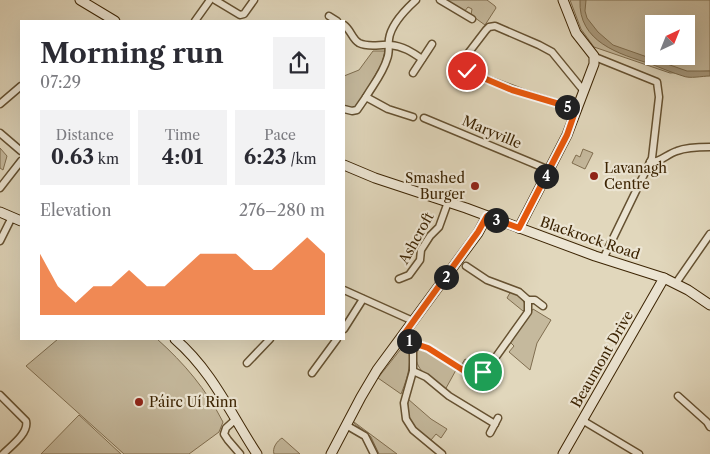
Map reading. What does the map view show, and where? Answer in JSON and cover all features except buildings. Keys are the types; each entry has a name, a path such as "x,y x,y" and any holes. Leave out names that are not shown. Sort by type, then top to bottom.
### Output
{"street":[{"path":"80,0 113,20"},
{"path":"196,20 210,0"},
{"path":"215,0 240,15 244,14 254,0"},
{"path":"345,109 357,110 366,98 384,68 391,33 399,17 416,0"},
{"path":"440,0 467,12 472,19"},
{"path":"563,0 576,33 594,58 657,82 659,97 650,162 603,259"},
{"path":"329,16 335,20"},
{"path":"345,26 354,39 360,43 370,46 389,44 408,50 422,59"},
{"path":"576,109 512,90 470,73 462,64 463,58 489,27 495,26 552,52 583,90"},
{"path":"413,73 432,44"},
{"path":"519,228 567,135 583,90 594,67 594,58"},
{"path":"0,104 20,87"},
{"path":"366,98 401,116 413,117"},
{"name":"Maryville","path":"424,118 549,170"},
{"path":"0,133 20,150"},
{"path":"650,162 657,162 683,149 710,147"},
{"path":"0,188 20,162"},
{"name":"Blackrock Road","path":"345,165 375,178 448,202 603,259 664,278 676,283 710,305"},
{"name":"Ashcroft","path":"399,279 409,275 420,260 421,250 430,236 439,227 448,202"},
{"path":"0,212 20,221"},
{"path":"331,454 369,383 478,232 487,216"},
{"path":"0,241 12,217"},
{"path":"676,283 710,234"},
{"path":"466,266 487,280 519,292 528,300 535,300 543,306"},
{"name":"Beaumont Drive","path":"563,454 664,278"},
{"path":"345,290 413,321"},
{"path":"345,327 363,299"},
{"path":"402,337 428,348 466,372 474,374 481,372 488,368 528,312 528,300"},
{"path":"177,340 191,353 213,381 257,454"},
{"path":"247,363 269,340"},
{"path":"312,373 336,340"},
{"path":"413,343 413,370 404,410 407,424 415,433 442,454"},
{"path":"413,370 426,377 449,396 496,421 490,433"},
{"path":"0,394 27,424 25,431 3,454"},
{"path":"678,396 707,422 710,427"},
{"path":"236,419 224,432 226,438 240,454"},
{"path":"582,420 639,454"},
{"path":"346,425 364,436 374,454"}],"shaded area":[{"path":"445,0 487,0 496,8 485,25 471,15 472,9 468,7 464,12"},
{"path":"570,0 710,0 710,71 670,73 647,65 695,65 695,15 645,15 645,64 594,47 581,29"},
{"path":"580,0 586,0 585,11 587,18 598,32 613,45 645,56 645,62 626,56 603,44 593,36 581,14"},
{"path":"373,51 385,51 382,63 357,107 353,108 345,105 345,76 359,70"},
{"path":"654,65 670,65 687,71 710,71 710,76 686,77"},
{"path":"0,148 7,156 3,170 0,168"},
{"path":"583,149 593,153 585,169 572,163 576,155 580,157"},
{"path":"511,291 523,300 525,309 523,311 507,298"},
{"path":"533,309 551,320 537,343 530,370 509,352 514,346 510,342"},
{"name":"Páirc Uí Rinn","path":"57,340 158,340 176,357 202,388 223,422 219,432 189,454 124,454 26,366"},
{"path":"406,344 410,362 401,394 378,378"},
{"path":"422,348 456,370 445,390 420,369 416,357 417,351"},
{"path":"465,359 482,367 474,369 467,367 462,364"},
{"path":"408,399 431,419 447,429 441,438 436,434 431,440 412,423"},
{"path":"79,415 121,454 41,454"},
{"path":"354,422 397,454 379,454 371,437"},
{"path":"282,438 300,454 274,454 275,445"}],"place":[{"name":"Lavanagh Centre","path":"594,176"},
{"name":"Smashed Burger","path":"475,186"},
{"name":"Páirc Uí Rinn","path":"139,402"}],"route":[{"path":"467,71 500,86 576,109 558,155 519,228 487,216 486,221 402,337 428,348 466,372 476,374 483,372"}]}
